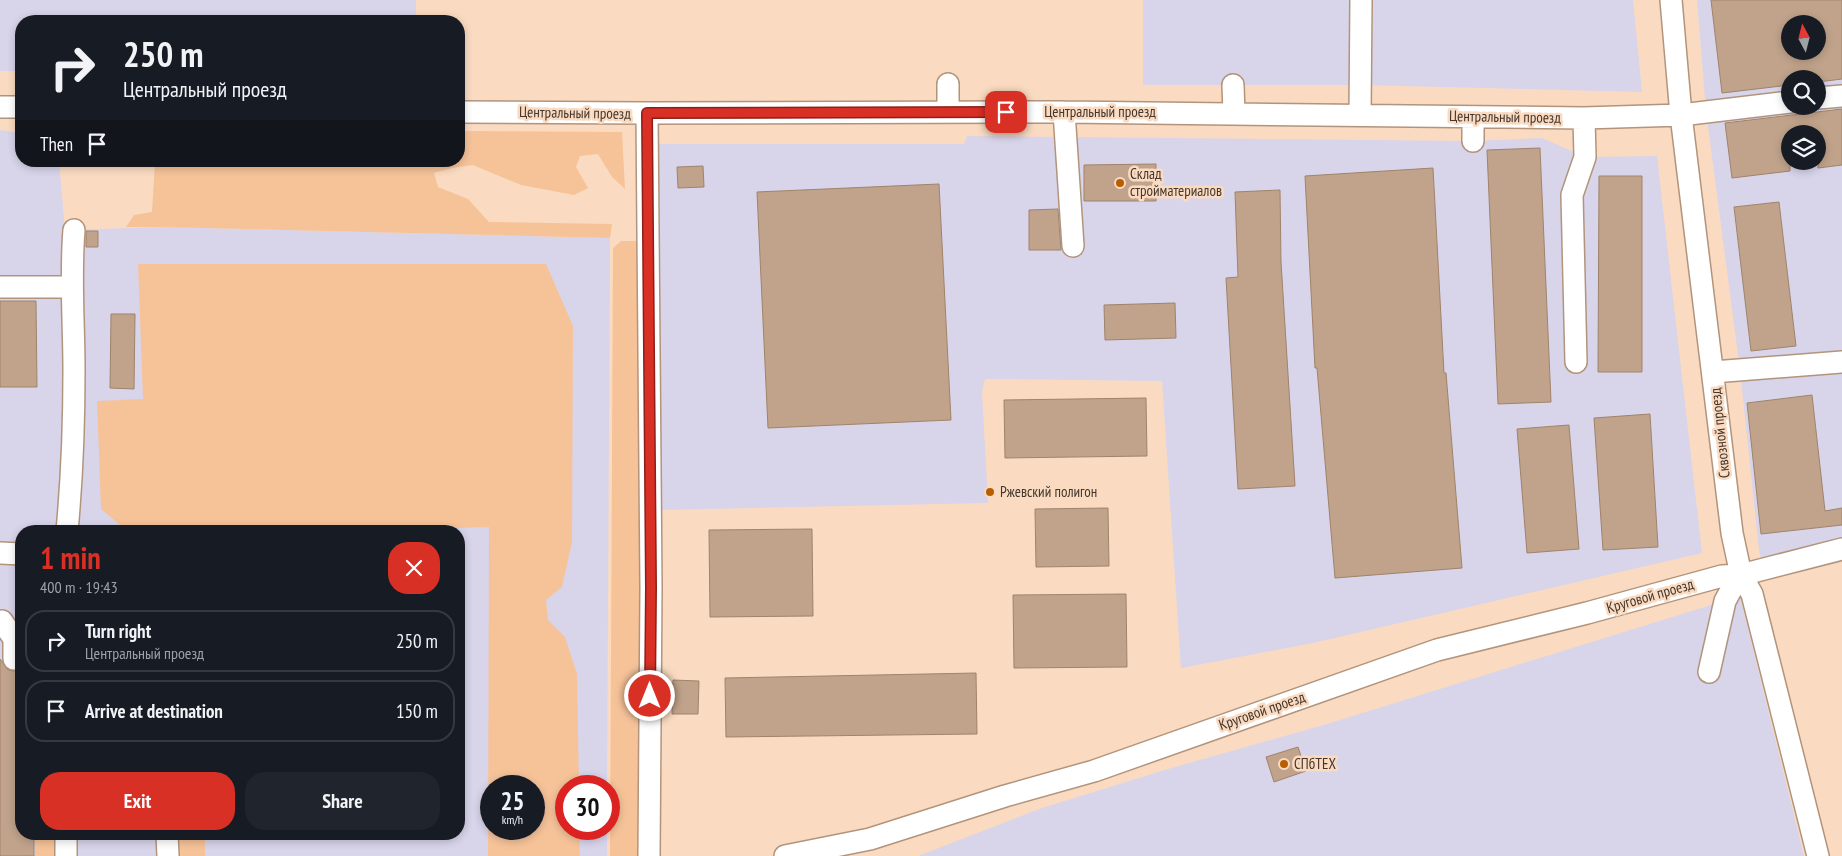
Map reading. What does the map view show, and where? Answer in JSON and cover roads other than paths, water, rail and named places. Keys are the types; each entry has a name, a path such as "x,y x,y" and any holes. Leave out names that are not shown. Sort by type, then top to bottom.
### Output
{"street":[{"path":"1360,115 1361,0"},
{"name":"Сквозной проезд","path":"1670,0 1681,115 1732,533 1736,582 1752,594 1818,856"},
{"path":"948,84 948,112"},
{"path":"1233,85 1234,114"},
{"path":"1826,97 1842,96"},
{"name":"Центральный проезд","path":"465,112 1064,112 1584,118 1681,115 1781,103"},
{"path":"0,107 15,107"},
{"path":"1064,112 1073,246"},
{"path":"647,113 655,586 655,677 649,856"},
{"path":"1473,117 1473,141"},
{"path":"1576,362 1572,195 1585,157 1584,118"},
{"path":"68,525 73,468 74,370 71,287 74,230"},
{"path":"0,287 71,287"},
{"path":"1713,372 1842,362"},
{"name":"Круговой проезд","path":"785,856 870,839 1005,796 1094,771 1437,650 1587,613 1722,576 1736,582 1842,549"},
{"path":"0,553 15,554"},
{"path":"1709,672 1725,601 1736,582"},
{"path":"8,621 14,640 14,659"},
{"path":"66,840 66,856"},
{"path":"167,840 168,856"}],"place":[{"name":"Склад стройматериалов","path":"1120,183"},
{"name":"Ржевский полигон","path":"990,492"},
{"name":"СПбТЕХ","path":"1284,764"}]}
